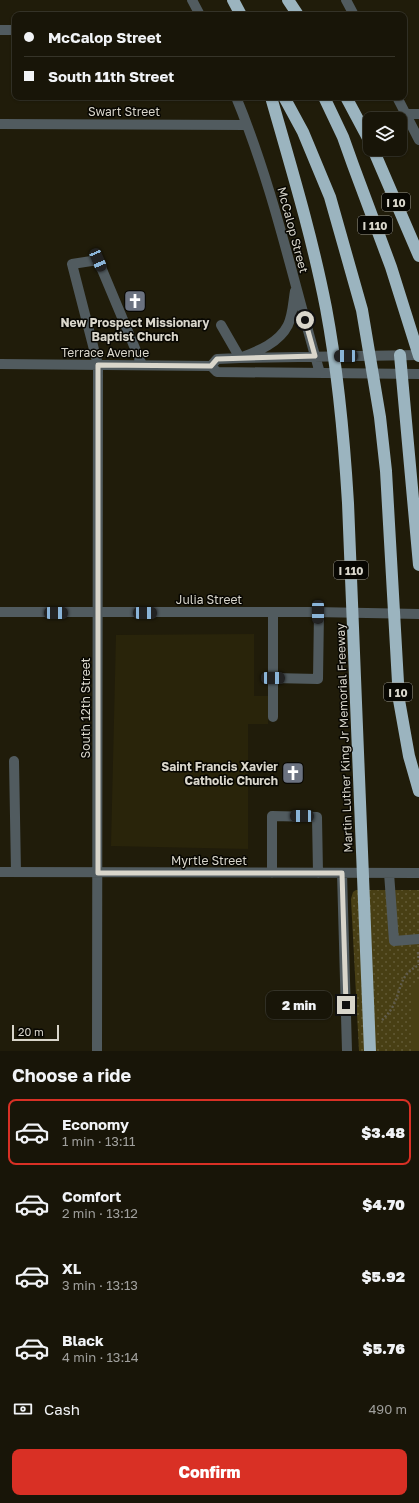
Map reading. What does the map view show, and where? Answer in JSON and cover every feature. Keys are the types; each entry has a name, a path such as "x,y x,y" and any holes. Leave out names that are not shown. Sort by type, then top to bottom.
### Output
{"highway":[{"path":"233,0 239,12"},
{"path":"282,0 287,12"},
{"path":"288,0 296,12"},
{"name":"Martin Luther King Jr Memorial Freeway","path":"272,100 294,174 320,281 330,335 342,420 348,503 370,1051"},
{"name":"I 10","path":"286,100 303,132 330,197 362,310 380,417 386,472 399,700 409,756 419,791"},
{"name":"I 110","path":"325,100 353,165 391,267 419,356"},
{"path":"348,100 363,129"},
{"name":"I 10","path":"376,156 419,256"},
{"path":"400,355 419,565"}],"street":[{"path":"192,0 198,12"},
{"path":"346,0 352,12"},
{"path":"0,30 12,30"},
{"name":"McCalop Street","path":"237,100 247,124 269,190 320,373"},
{"path":"398,100 404,112"},
{"path":"407,114 419,114"},
{"path":"407,118 419,140"},
{"name":"Swart Street","path":"0,124 247,124"},
{"name":"South 12th Street","path":"97,1051 98,365 72,264 98,260 142,365"},
{"path":"222,326 240,358 268,346 288,326 295,287"},
{"name":"Terrace Avenue","path":"211,366 217,359 315,356 419,356"},
{"name":"Terrace Avenue","path":"0,364 211,366 217,372 419,374"},
{"name":"Julia Street","path":"0,612 318,612 419,614"},
{"path":"273,612 273,717"},
{"path":"273,678 318,679 318,612"},
{"path":"14,761 16,872"},
{"path":"272,872 272,816 317,817 318,873"},
{"name":"Myrtle Street","path":"0,872 419,873"},
{"path":"342,873 347,1051"},
{"path":"389,873 394,941 419,939"}],"path":[{"path":"381,1022 392,1008 402,979 409,970 419,965"}],"shaded area":[{"path":"254,634 254,696 268,696 268,724 248,724 248,849 111,846 116,635"},
{"path":"356,890 419,890 419,1051 359,1051 351,899 353,892"},
{"path":"412,983 419,983 419,1051 412,1051"}],"place":[{"name":"New Prospect Missionary Baptist Church","path":"135,301"},
{"name":"Saint Francis Xavier Catholic Church","path":"293,773"}],"route":[{"path":"305,320 315,356 217,359 211,366 98,365 98,873 342,873 346,1005"}]}
